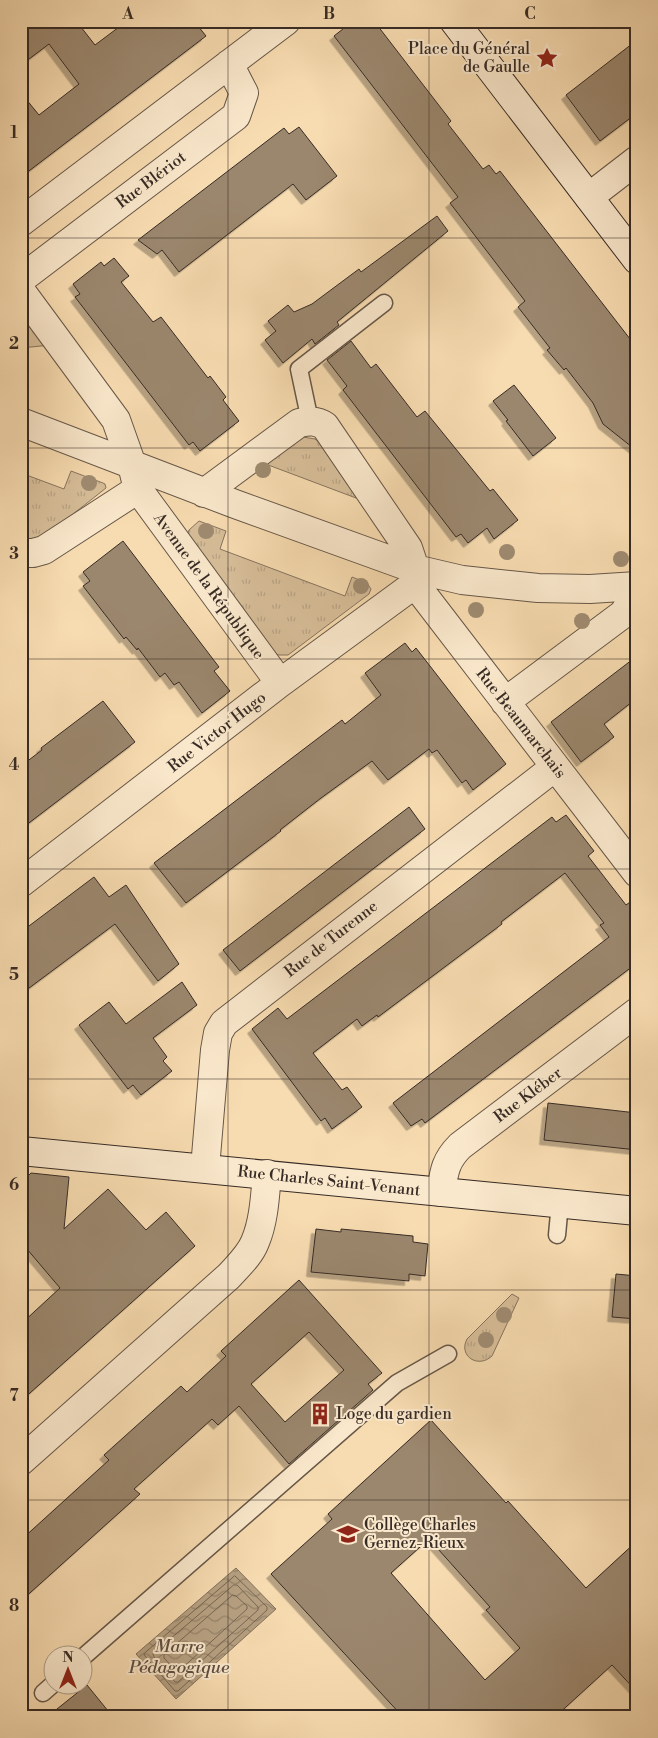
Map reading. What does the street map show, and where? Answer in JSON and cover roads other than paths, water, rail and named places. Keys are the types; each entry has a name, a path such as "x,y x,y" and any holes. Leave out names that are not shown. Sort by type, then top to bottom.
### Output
{"street":[{"path":"21,222 286,21"},
{"path":"454,21 637,260"},
{"name":"Rue Blériot","path":"21,279 236,116 244,93 229,64"},
{"path":"589,197 637,160"},
{"name":"Avenue de la République","path":"21,291 116,420 135,477 280,683"},
{"path":"21,422 135,477 204,492 415,576 563,590 635,586 630,604 623,614 505,702"},
{"path":"204,492 299,423 318,422 331,433 408,548 415,576"},
{"path":"21,552 33,553 44,550 135,477"},
{"name":"Rue Victor Hugo","path":"21,883 415,576"},
{"name":"Rue Beaumarchais","path":"415,576 505,702 637,873"},
{"name":"Rue de Turenne","path":"206,1168 215,1050 218,1033 224,1023 555,767"},
{"name":"Rue Kléber","path":"441,1192 449,1157 460,1146 637,1012"},
{"name":"Rue Charles Saint-Venant","path":"21,1151 637,1211"},
{"path":"21,1461 229,1276 246,1258 255,1243 264,1207 267,1174"}],"lane":[{"path":"310,421 300,369 384,303"},
{"path":"557,1235 560,1203"},
{"path":"92,1649 397,1383 448,1354"}],"water":[{"name":"Marre Pédagogique","path":"236,1568 276,1609 176,1699 136,1654"}],"place":[{"name":"Place du Général de Gaulle","path":"547,58"},
{"name":"Loge du gardien","path":"320,1414"},
{"name":"Collège Charles Gernez-Rieux","path":"348,1534"}]}
